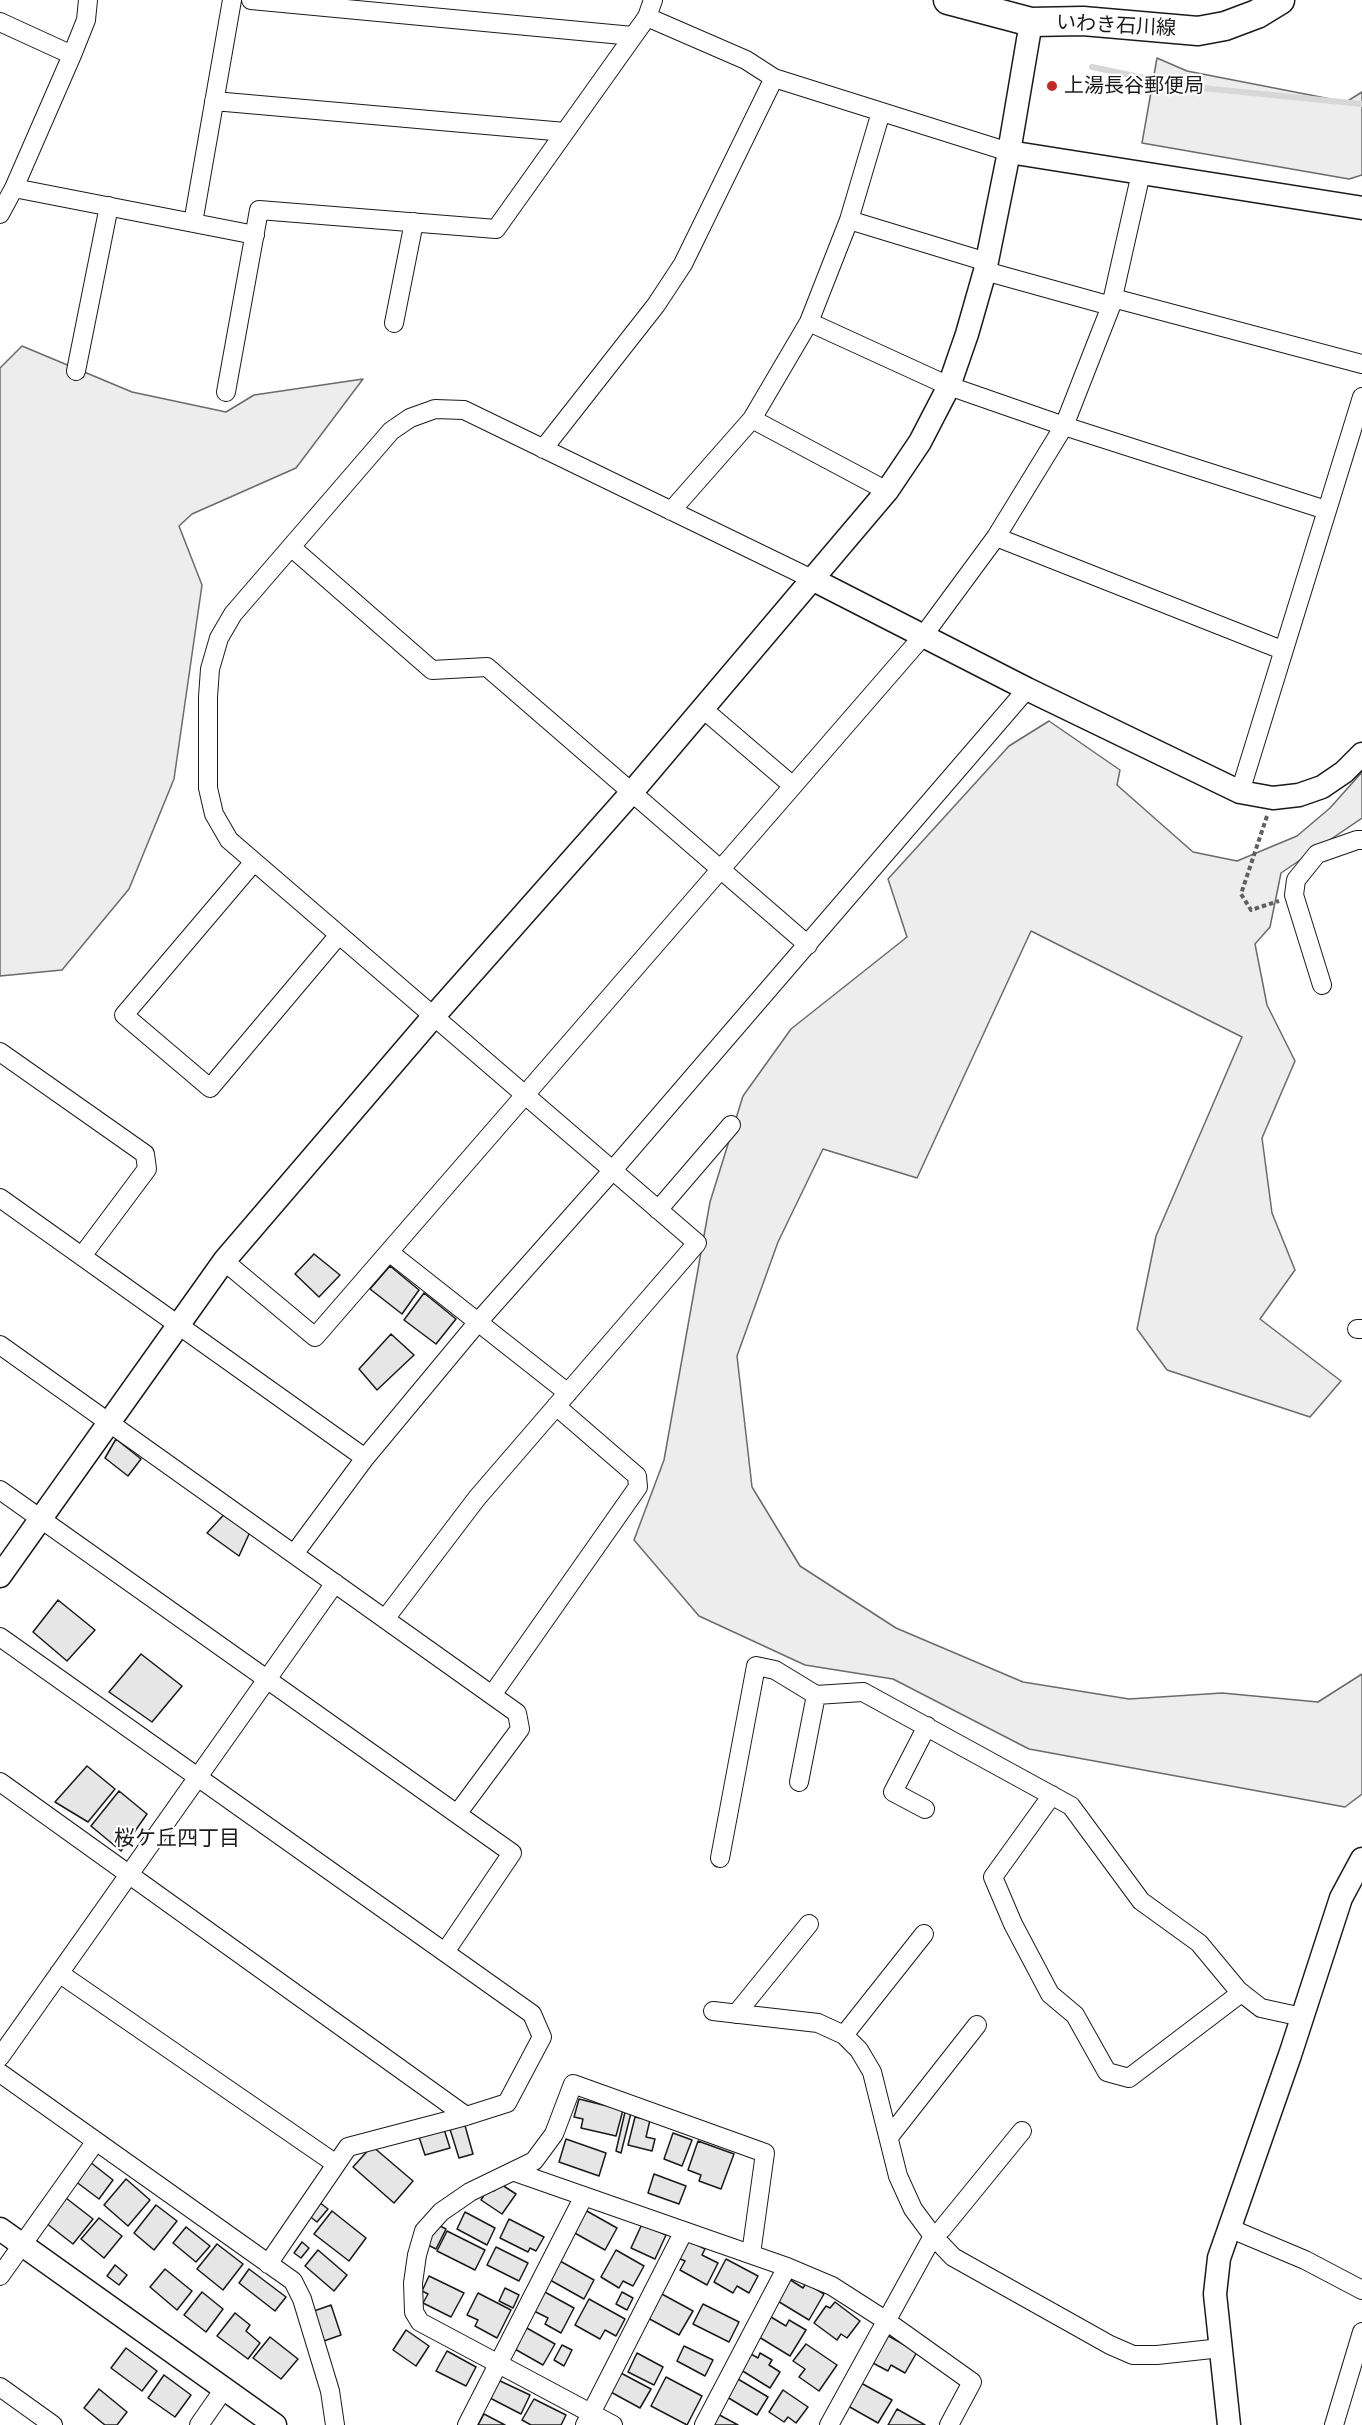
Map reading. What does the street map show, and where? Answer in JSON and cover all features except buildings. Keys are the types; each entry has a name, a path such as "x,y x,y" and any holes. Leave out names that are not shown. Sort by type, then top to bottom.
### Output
{"main road":[{"name":"いわき石川線","path":"948,0 1031,22 1083,21 1198,31 1224,26 1257,14 1280,0"}],"street":[{"path":"0,214 14,188 72,55 86,20 88,0"},
{"path":"193,223 232,0"},
{"path":"251,0 633,36"},
{"path":"226,392 259,210 496,229 650,9 746,60 774,78 1009,152 1362,208"},
{"path":"0,22 72,55"},
{"path":"0,1576 224,1261 433,1017 703,709 887,490 920,442 949,386 967,334 986,266 1009,152 1031,22"},
{"path":"543,448 656,305 682,264 774,78"},
{"path":"214,101 565,132"},
{"path":"671,511 752,419 809,322 849,220 881,112"},
{"path":"224,1261 315,1337 923,636 996,537 1064,426 1112,302 1142,173"},
{"path":"14,188 255,235"},
{"path":"76,371 109,206"},
{"path":"849,220 986,266 1112,302 1362,364"},
{"path":"394,323 414,222"},
{"path":"809,322 949,386 1064,426 1326,510"},
{"path":"1240,792 1362,397"},
{"path":"385,1618 477,1498 697,1243 253,863 229,840 214,814 208,788 208,697 210,669 219,638 232,614 391,431 410,418 435,409 464,410 812,579 1028,689 1240,792 1273,798 1299,795 1323,787 1344,772 1362,754"},
{"path":"752,419 887,490"},
{"path":"996,537 1282,650"},
{"path":"291,547 432,670 487,667 808,945"},
{"path":"294,1554 365,1458 478,1322 612,1171 1028,689"},
{"path":"703,709 793,786"},
{"path":"1322,985 1294,896 1296,880 1317,854 1362,840"},
{"path":"253,863 124,1015 210,1088 338,936"},
{"path":"0,1052 145,1154 147,1169 82,1256"},
{"path":"658,1210 731,1125"},
{"path":"0,1198 365,1458"},
{"path":"389,1252 478,1322 562,1400 637,1476 638,1487 492,1695"},
{"path":"0,1345 517,1713 520,1729 457,1814"},
{"path":"0,1490 512,1853 445,1952"},
{"path":"0,2057 335,1583"},
{"path":"0,1637 532,2014 542,2037 507,2103 348,2147 268,2264"},
{"path":"720,1857 756,1666 775,1670 816,1695 863,1692 1071,1806 1141,1901 1199,1943 1242,1993 1261,2008 1302,2017"},
{"path":"800,1782 816,1695"},
{"path":"925,1809 893,1792 927,1726"},
{"path":"0,1782 466,2116"},
{"path":"1052,1796 993,1877 1013,1924 1050,1994 1075,2015 1107,2073 1129,2078 1242,1993"},
{"path":"1229,2425 1215,2294 1220,2258 1341,1898 1362,1859"},
{"path":"736,2014 809,1923"},
{"path":"844,2035 924,1934"},
{"path":"59,1973 336,2164"},
{"path":"713,2011 818,2024 844,2035 859,2050 872,2072 902,2185 913,2210 953,2257 1110,2345 1133,2355 1157,2355 1221,2348"},
{"path":"889,2137 977,2025"},
{"path":"0,2073 293,2281 302,2299 330,2391 335,2425"},
{"path":"613,2425 588,2419 498,2364 420,2322 414,2312 413,2283 417,2255 424,2231 441,2212 470,2192 534,2161 554,2133 573,2084 765,2154 751,2254"},
{"path":"829,2425 933,2236 942,2229 1022,2131"},
{"path":"0,2277 96,2141"},
{"path":"515,2172 751,2254 832,2286 885,2320 972,2382 949,2425"},
{"path":"467,2425 584,2196"},
{"path":"1229,2228 1305,2260 1362,2290"},
{"path":"0,2229 275,2425"},
{"path":"588,2419 684,2231"},
{"path":"704,2425 787,2267"},
{"path":"1334,2425 1362,2332"},
{"path":"0,2387 53,2425"},
{"path":"199,2425 224,2389"}],"path":[{"path":"1273,798 1241,894 1251,910 1294,896"}],"shaded area":[{"path":"1157,58 1187,71 1346,102 1362,92 1362,175 1349,179 1142,143"},
{"path":"22,346 132,392 226,412 254,395 363,379 296,468 192,514 179,526 202,585 174,779 129,889 62,970 0,976 0,368"},
{"path":"1049,721 1120,770 1117,785 1193,852 1237,861 1297,836 1330,808 1362,772 1362,818 1281,873 1270,927 1255,944 1267,1005 1295,1061 1262,1138 1272,1213 1295,1270 1260,1319 1341,1381 1310,1417 1167,1370 1137,1329 1156,1236 1242,1037 1031,931 917,1178 823,1149 778,1242 737,1356 752,1487 800,1566 896,1628 1023,1682 1129,1699 1222,1693 1318,1702 1362,1674 1362,1794 1345,1807 1029,1749 893,1679 805,1665 699,1616 634,1540 664,1460 710,1202 743,1096 791,1029 907,937 888,879 1009,746"}],"waterway":[{"path":"1092,67 1182,86 1362,104"}],"place":[{"name":"上湯長谷郵便局","path":"1052,86"}],"district":[{"name":"桜ケ丘四丁目","path":"177,1839"}]}
